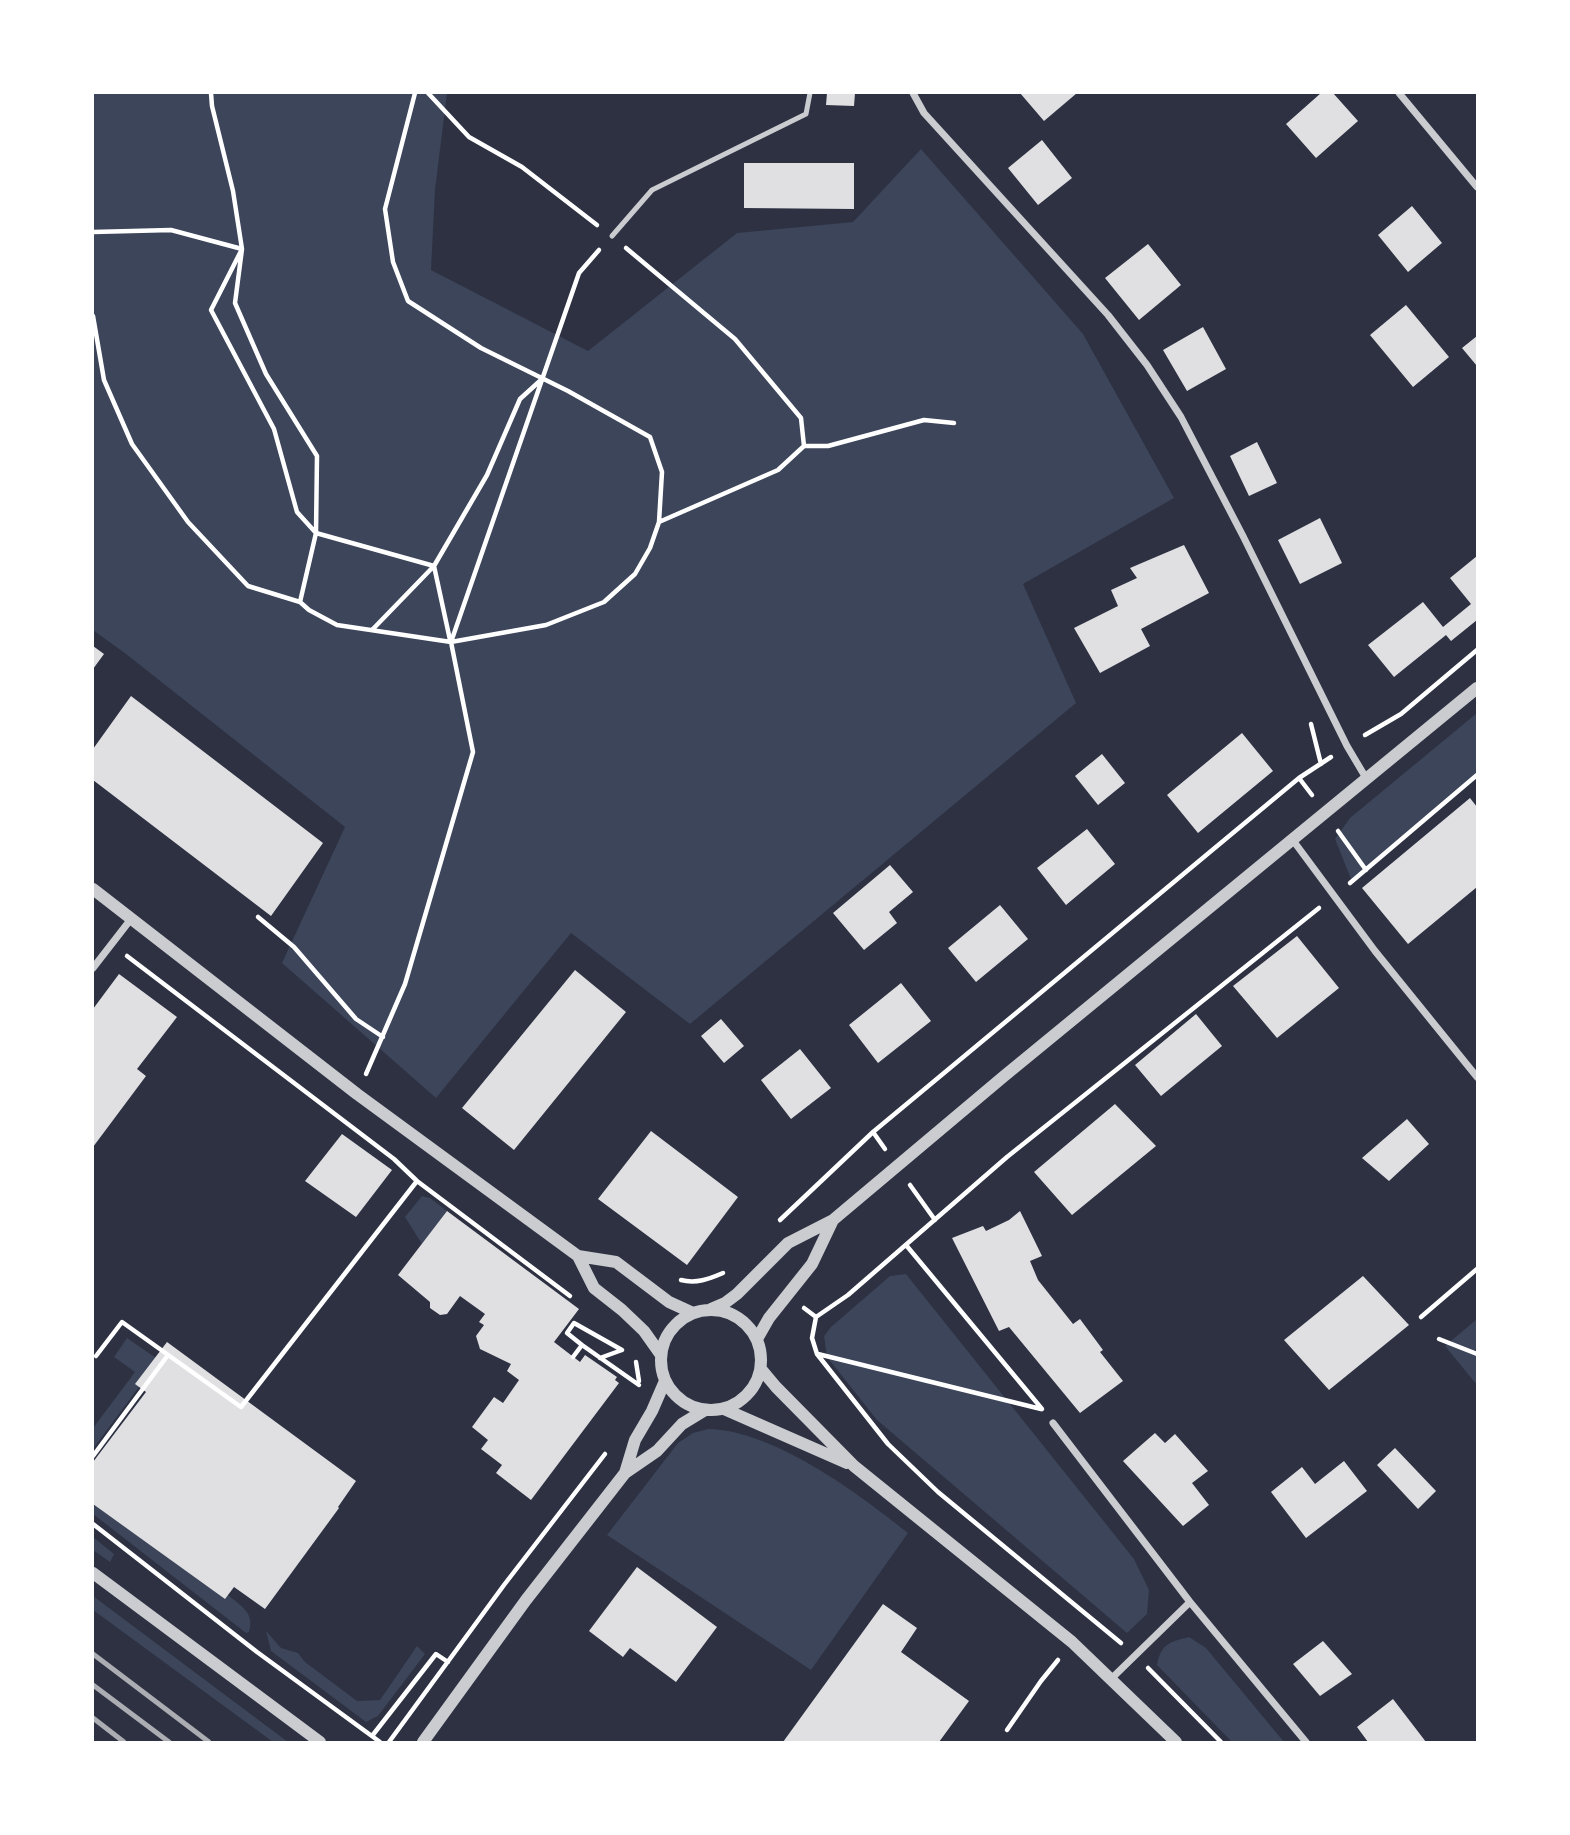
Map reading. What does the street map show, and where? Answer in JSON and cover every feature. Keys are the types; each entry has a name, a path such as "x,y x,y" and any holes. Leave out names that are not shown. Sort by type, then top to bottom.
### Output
{"street":[{"path":"913,93 924,113 1108,315 1147,365 1181,417 1347,746 1366,778"},
{"path":"1399,93 1477,187"},
{"path":"710,1309 725,1312 750,1327 762,1354 758,1380 745,1398 724,1409 705,1410 689,1406 682,1401 665,1381 661,1354 666,1338 682,1319 725,1303 788,1243 833,1220 907,1156 1477,688"},
{"path":"1292,839 1375,951 1477,1077"},
{"path":"93,889 357,1094 578,1256 615,1262 669,1302 693,1313"},
{"path":"93,968 131,919"},
{"path":"757,1339 769,1318 812,1264 833,1220"},
{"path":"578,1256 594,1288 644,1331 661,1354"},
{"path":"761,1369 854,1466 1072,1642 1176,1742"},
{"path":"625,1473 635,1440 665,1381"},
{"path":"724,1409 854,1466"},
{"path":"424,1741 526,1600 625,1473 657,1451 682,1424 705,1410"},
{"path":"1053,1423 1189,1602 1306,1742"},
{"path":"93,1573 320,1742"},
{"path":"1111,1679 1189,1602"}],"lane":[{"path":"612,236 652,190 806,114 810,93"}],"path":[{"path":"211,93 233,191 242,249 235,303 266,374 317,456 316,533 300,602"},
{"path":"428,93 469,137 522,167 612,236 735,339 801,418 804,446"},
{"path":"93,316 104,380 132,444 188,522 248,586 300,602 337,625 451,642 546,625 604,602 635,574 650,548 659,522 662,472 650,437 481,348 408,301 393,261 385,209 413,94"},
{"path":"93,232 171,230 242,249"},
{"path":"451,642 579,273 612,236"},
{"path":"242,249 211,310 274,429 297,512 316,533 434,566"},
{"path":"372,630 434,566 487,475 520,399 542,379"},
{"path":"659,522 778,470 804,446 828,446 924,419 954,423"},
{"path":"357,1094 405,984 473,751 434,566"},
{"path":"772,1227 873,1132 1299,778 1401,714 1477,650"},
{"path":"1309,716 1321,764"},
{"path":"1221,1742 1134,1655 938,1492 888,1444 817,1354 812,1338 816,1317 848,1296 1007,1157 1335,895 1477,775"},
{"path":"258,917 294,947 356,1019 383,1037"},
{"path":"111,944 394,1159 417,1181 578,1301"},
{"path":"96,1356 122,1322 241,1407 417,1181"},
{"path":"906,1245 1053,1423"},
{"path":"674,1277 686,1282 704,1281 723,1274 741,1256 760,1272"},
{"path":"1421,1317 1477,1269"},
{"path":"788,1294 816,1317"},
{"path":"600,1358 622,1350 574,1323 566,1333 639,1387 635,1356"},
{"path":"1439,1339 1477,1354"},
{"path":"573,1357 582,1345"},
{"path":"817,1354 1042,1409"},
{"path":"93,1456 168,1355"},
{"path":"389,1742 608,1449"},
{"path":"93,1524 257,1652 380,1742"},
{"path":"1007,1730 1090,1617"},
{"path":"372,1736 436,1654 448,1662"}],"shaded area":[{"path":"93,93 447,93 435,190 431,270 588,351 737,233 853,222 921,149 1083,334 1174,498 1023,584 1076,703 690,1024 571,933 436,1098 282,963 345,827 93,630"},
{"path":"1477,713 1477,772 1351,879 1335,839 1350,818"},
{"path":"422,1196 430,1198 447,1211 422,1244 405,1217"},
{"path":"906,1274 1134,1559 1149,1590 1147,1614 1127,1633 877,1420 827,1357 824,1336 831,1327 890,1276"},
{"path":"1477,1319 1477,1385 1445,1346"},
{"path":"127,1338 159,1360 93,1449 93,1428 135,1372 114,1357"},
{"path":"708,1429 733,1432 760,1440 814,1466 908,1533 811,1670 607,1535 678,1443 693,1433"},
{"path":"93,1503 238,1603 246,1610 250,1620 249,1632 246,1633 93,1514"},
{"path":"93,1537 114,1554 110,1562 93,1550"},
{"path":"93,1596 288,1742 273,1742 93,1610"},
{"path":"266,1631 281,1648 298,1653 305,1662 357,1701 380,1700 417,1646 425,1654 378,1716 366,1722 271,1651"},
{"path":"1189,1637 1206,1648 1284,1742 1232,1742 1157,1665 1161,1652 1167,1645"}],"building":[{"path":"827,93 855,93 854,106 826,105"},
{"path":"1020,93 1077,93 1044,121"},
{"path":"1321,93 1333,93 1358,121 1316,158 1286,124"},
{"path":"1042,140 1072,178 1038,205 1008,168"},
{"path":"744,163 854,163 854,209 744,208"},
{"path":"1412,206 1442,243 1408,272 1378,235"},
{"path":"1148,244 1181,285 1139,320 1105,278"},
{"path":"1406,305 1449,357 1413,387 1370,335"},
{"path":"1203,327 1226,369 1187,391 1163,350"},
{"path":"1477,336 1477,366 1462,348"},
{"path":"1257,442 1277,483 1249,496 1230,456"},
{"path":"1320,518 1342,563 1300,584 1278,540"},
{"path":"1184,545 1209,593 1141,629 1150,646 1100,673 1074,628 1118,606 1111,590 1137,578 1130,568"},
{"path":"1477,556 1477,620 1451,641 1446,635 1394,677 1368,645 1423,602 1443,627 1471,604 1450,578"},
{"path":"93,646 104,654 93,669"},
{"path":"131,696 323,843 271,916 93,780 93,749"},
{"path":"1242,733 1273,771 1198,833 1167,795"},
{"path":"1102,754 1125,783 1098,805 1075,776"},
{"path":"1470,798 1477,807 1477,887 1408,944 1362,888"},
{"path":"1087,829 1115,864 1066,905 1037,868"},
{"path":"890,865 913,892 889,912 897,923 864,950 833,913"},
{"path":"1000,905 1028,939 976,982 948,948"},
{"path":"1297,936 1339,988 1277,1038 1233,986"},
{"path":"575,970 626,1012 514,1150 462,1108"},
{"path":"119,974 177,1017 137,1069 146,1076 93,1147 93,1009"},
{"path":"901,983 931,1021 878,1063 849,1025"},
{"path":"1196,1014 1222,1046 1161,1096 1135,1065"},
{"path":"721,1019 744,1046 724,1063 701,1036"},
{"path":"800,1049 831,1088 791,1119 761,1080"},
{"path":"1115,1104 1156,1146 1072,1215 1034,1172"},
{"path":"1407,1119 1429,1144 1389,1181 1362,1158"},
{"path":"651,1131 738,1197 687,1265 598,1199"},
{"path":"342,1134 392,1170 356,1217 305,1181"},
{"path":"447,1211 579,1309 554,1342 580,1362 585,1355 617,1377 615,1380 619,1383 531,1500 496,1473 502,1465 481,1449 488,1440 472,1427 494,1397 503,1403 519,1380 507,1371 511,1364 480,1349 476,1336 484,1325 479,1322 485,1314 460,1296 447,1314 440,1315 430,1308 430,1302 398,1275"},
{"path":"1020,1211 1042,1256 1030,1261 1038,1280 1073,1324 1080,1319 1103,1350 1100,1352 1123,1381 1080,1413 1009,1327 999,1331 952,1238 983,1226 986,1231 1009,1220"},
{"path":"1363,1276 1409,1325 1329,1390 1284,1340"},
{"path":"167,1342 356,1481 265,1609 234,1587 225,1599 93,1504 93,1462 146,1392 135,1384"},
{"path":"1155,1433 1165,1443 1175,1434 1208,1471 1192,1483 1209,1505 1183,1526 1123,1461"},
{"path":"1395,1448 1436,1491 1418,1509 1377,1465"},
{"path":"1344,1461 1367,1491 1306,1538 1271,1492 1302,1467 1315,1484"},
{"path":"637,1567 717,1627 676,1682 630,1648 623,1657 589,1631"},
{"path":"883,1604 917,1628 901,1652 969,1701 939,1742 783,1742"},
{"path":"1323,1641 1352,1674 1320,1696 1293,1664"},
{"path":"1393,1699 1426,1742 1368,1742 1357,1727"}],"railway":[{"path":"93,1654 209,1742"},
{"path":"93,1685 169,1742"},
{"path":"93,1718 124,1742"}]}
